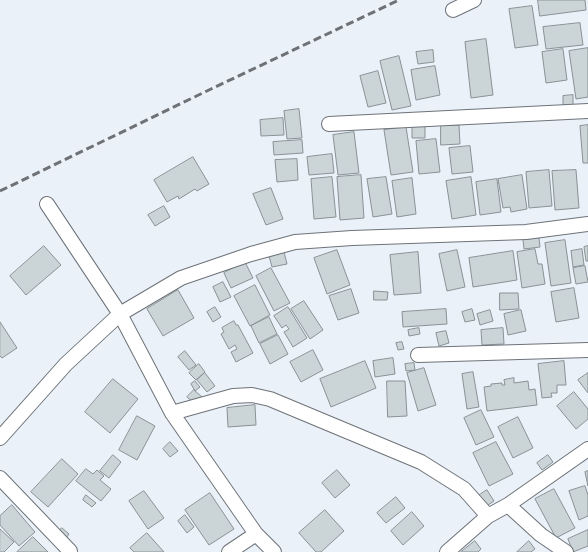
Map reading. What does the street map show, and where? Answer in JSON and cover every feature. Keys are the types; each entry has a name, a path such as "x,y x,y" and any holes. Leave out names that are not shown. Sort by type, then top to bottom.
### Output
{"street":[{"path":"453,10 474,0"},
{"path":"329,124 588,111"},
{"path":"47,204 120,314 172,413 256,534 274,552"},
{"path":"0,438 66,364 120,314 182,278 251,254 295,242 526,232 588,224"},
{"path":"418,356 588,350"},
{"path":"172,413 233,396 252,395 270,400 421,462 464,489 488,516"},
{"path":"447,552 488,516 508,505 588,449"},
{"path":"0,478 70,551"},
{"path":"508,505 541,535 566,552"},
{"path":"229,552 256,534"}],"building":[{"path":"538,0 585,0 586,10 540,16"},
{"path":"532,6 538,45 515,48 509,9"},
{"path":"580,23 583,45 546,49 543,27"},
{"path":"486,39 493,95 471,98 465,42"},
{"path":"588,48 588,97 576,99 569,51"},
{"path":"563,49 567,80 546,83 542,52"},
{"path":"433,50 434,62 418,64 416,52"},
{"path":"399,56 411,106 392,110 380,61"},
{"path":"435,66 440,95 416,100 411,70"},
{"path":"378,71 386,103 368,107 360,76"},
{"path":"573,95 573,106 563,106 563,96"},
{"path":"299,109 302,138 287,139 284,111"},
{"path":"283,118 284,135 261,136 260,120"},
{"path":"425,125 425,138 412,138 412,126"},
{"path":"441,125 459,125 460,144 441,145"},
{"path":"588,125 588,163 583,163 580,126"},
{"path":"406,127 413,172 391,175 384,130"},
{"path":"354,132 359,173 338,175 333,135"},
{"path":"436,139 440,172 419,174 416,141"},
{"path":"302,140 303,153 274,155 273,142"},
{"path":"470,146 473,172 452,174 449,148"},
{"path":"332,154 334,173 309,175 307,157"},
{"path":"193,157 209,184 197,191 195,189 179,199 178,196 167,202 154,180"},
{"path":"297,159 298,180 277,182 275,160"},
{"path":"549,170 552,206 529,208 526,172"},
{"path":"576,170 579,208 555,210 552,171"},
{"path":"361,175 364,218 340,220 337,177"},
{"path":"522,175 527,209 511,212 510,207 503,208 498,179"},
{"path":"332,177 336,217 314,219 311,179"},
{"path":"386,177 392,214 373,217 367,179"},
{"path":"471,177 476,215 452,219 446,181"},
{"path":"412,178 416,214 397,217 392,181"},
{"path":"497,179 501,212 480,215 476,182"},
{"path":"271,188 283,219 266,225 253,194"},
{"path":"164,206 170,217 155,226 148,215"},
{"path":"539,238 540,247 524,249 523,240"},
{"path":"565,240 571,283 551,286 545,243"},
{"path":"44,246 61,265 26,295 10,276"},
{"path":"588,246 588,261 586,261 584,247"},
{"path":"535,249 538,264 542,264 545,284 522,288 517,252"},
{"path":"582,249 584,265 573,267 571,251"},
{"path":"337,250 350,285 327,294 314,258"},
{"path":"457,250 465,287 447,291 439,254"},
{"path":"513,251 517,280 473,287 469,258"},
{"path":"284,252 287,264 272,267 269,256"},
{"path":"418,252 421,293 394,295 390,255"},
{"path":"245,262 253,278 231,288 224,273"},
{"path":"585,266 588,282 576,284 573,268"},
{"path":"271,268 290,303 274,311 256,276"},
{"path":"223,282 231,297 220,302 213,287"},
{"path":"255,285 270,315 250,326 234,296"},
{"path":"574,288 579,318 556,322 551,292"},
{"path":"351,289 359,313 338,320 329,296"},
{"path":"178,290 194,318 163,336 147,309"},
{"path":"374,291 388,292 387,300 374,300"},
{"path":"500,293 518,293 519,309 500,310"},
{"path":"304,301 323,330 310,339 291,309"},
{"path":"215,307 221,317 213,322 207,312"},
{"path":"288,307 307,338 293,347 284,332 289,329 286,325 282,328 274,316"},
{"path":"446,309 447,324 403,327 402,312"},
{"path":"472,309 475,320 465,322 462,312"},
{"path":"490,310 493,321 480,325 477,314"},
{"path":"521,310 526,331 508,335 504,314"},
{"path":"269,317 277,334 259,343 251,326"},
{"path":"234,321 236,325 238,325 253,353 236,362 231,352 237,349 235,345 229,349 221,334 224,332 222,328"},
{"path":"0,322 17,348 2,358 0,356"},
{"path":"419,328 420,334 409,336 408,330"},
{"path":"503,328 504,344 482,345 481,330"},
{"path":"446,331 449,343 439,346 436,333"},
{"path":"278,335 288,354 270,364 260,344"},
{"path":"402,342 404,349 398,350 396,343"},
{"path":"313,350 323,370 301,382 290,362"},
{"path":"185,351 196,365 189,370 178,357"},
{"path":"393,358 395,374 375,377 373,361"},
{"path":"365,361 376,388 331,407 320,379"},
{"path":"564,361 566,385 557,385 557,393 551,393 552,397 542,398 538,364"},
{"path":"414,363 415,370 406,371 405,364"},
{"path":"199,364 205,372 196,380 189,373"},
{"path":"424,368 436,405 418,411 407,373"},
{"path":"473,372 479,407 467,409 462,374"},
{"path":"205,373 215,386 207,392 197,380"},
{"path":"588,373 588,393 578,380"},
{"path":"514,378 514,383 528,381 529,390 535,389 537,405 487,411 484,387 491,386 491,384 502,383 502,385 505,385 504,380"},
{"path":"113,379 138,399 110,433 85,412"},
{"path":"195,381 200,387 195,391 191,384"},
{"path":"387,381 405,381 407,416 388,417"},
{"path":"194,390 202,397 195,404 187,397"},
{"path":"574,392 588,409 588,419 576,429 557,406"},
{"path":"255,405 256,425 228,427 227,408"},
{"path":"481,410 494,437 476,445 464,418"},
{"path":"137,416 155,426 137,460 119,450"},
{"path":"518,417 533,448 513,458 498,427"},
{"path":"170,442 178,451 170,457 163,449"},
{"path":"496,442 513,474 489,486 473,453"},
{"path":"113,455 121,462 109,478 100,471"},
{"path":"548,455 553,462 542,470 537,463"},
{"path":"62,459 78,474 48,507 31,492"},
{"path":"86,469 93,474 97,470 104,476 100,480 111,489 101,501 76,481"},
{"path":"337,470 350,485 335,498 322,483"},
{"path":"588,471 588,486 585,472"},
{"path":"585,486 588,495 588,516 579,520 569,491"},
{"path":"554,489 575,528 556,538 535,499"},
{"path":"487,490 494,501 485,507 478,496"},
{"path":"144,491 164,518 148,529 129,501"},
{"path":"210,493 234,529 209,545 185,510"},
{"path":"86,495 96,503 92,507 83,500"},
{"path":"396,497 405,508 386,523 377,513"},
{"path":"12,505 35,532 19,546 0,525 0,516"},
{"path":"325,510 344,531 321,552 316,552 299,533"},
{"path":"412,512 424,526 403,545 391,531"},
{"path":"185,515 194,527 187,533 178,521"},
{"path":"62,528 69,534 64,541 56,534"},
{"path":"0,529 14,542 4,552 0,552"},
{"path":"588,530 588,546 573,552 568,539"},
{"path":"147,533 164,552 134,552 130,548"},
{"path":"33,537 48,552 17,552"},
{"path":"475,541 481,549 478,552 461,552"},
{"path":"529,541 535,549 531,552 517,552"}],"railway":[{"path":"0,191 399,0"}]}
